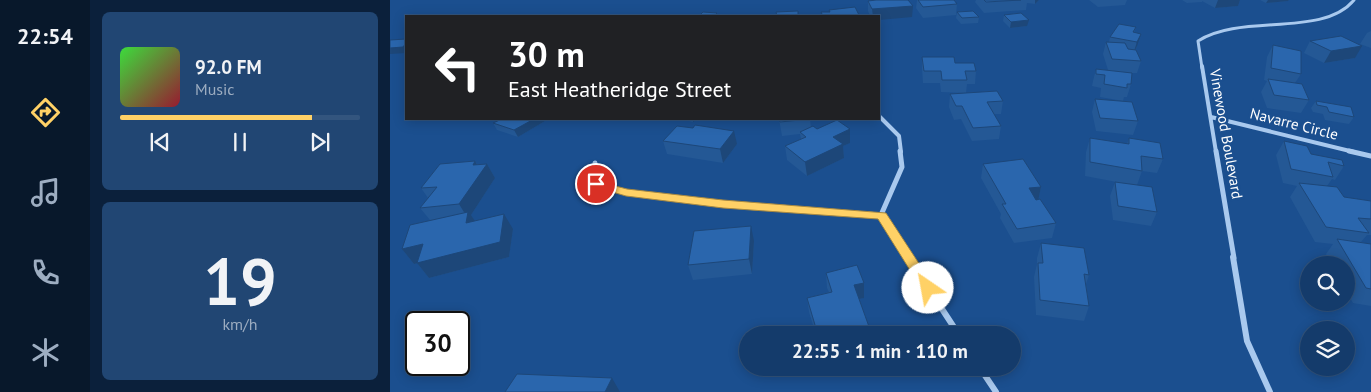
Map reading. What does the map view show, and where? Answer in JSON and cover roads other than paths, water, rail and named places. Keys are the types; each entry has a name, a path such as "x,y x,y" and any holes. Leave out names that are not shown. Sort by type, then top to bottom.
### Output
{"street":[{"name":"Vinewood Boulevard","path":"1269,392 1247,341 1198,41 1212,33 1228,28 1323,19 1352,6 1354,0"},
{"path":"880,117 899,136 902,167 881,215"},
{"name":"Navarre Circle","path":"1211,117 1371,156"},
{"path":"595,163 596,184 626,193 723,204 881,215"},
{"path":"881,215 953,326"},
{"path":"985,376 996,392"}]}
